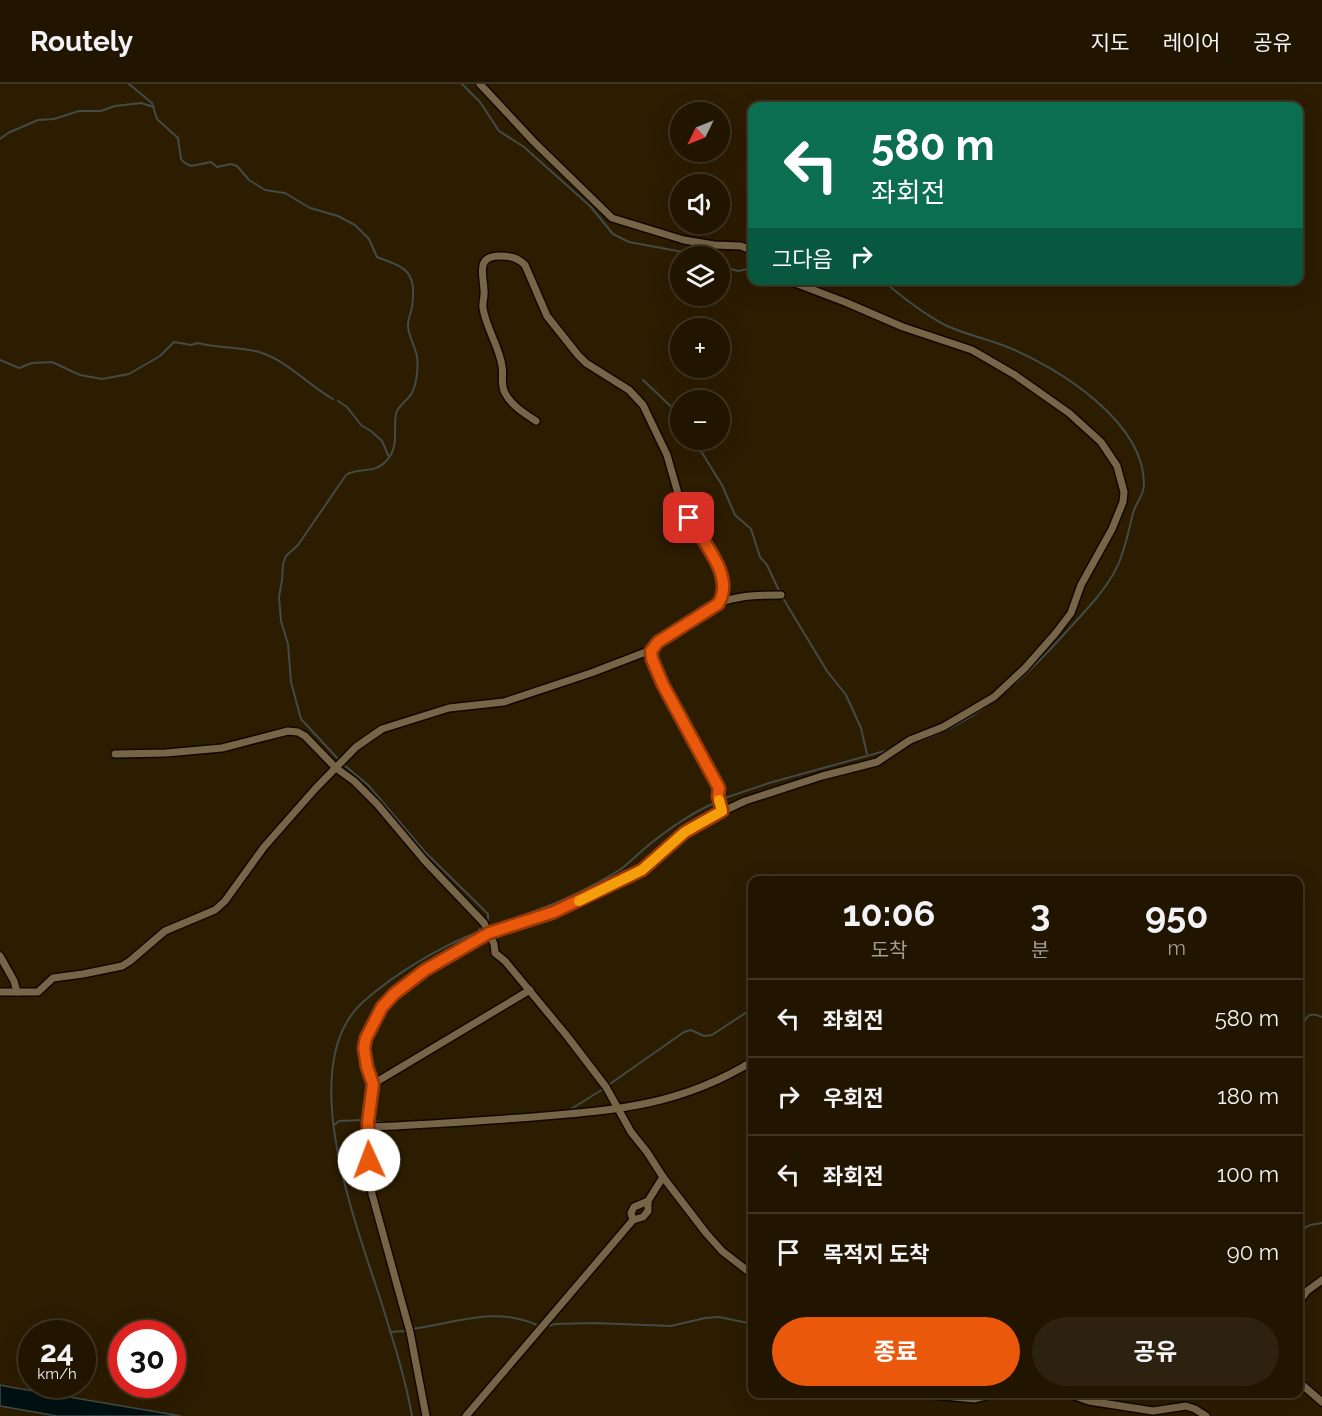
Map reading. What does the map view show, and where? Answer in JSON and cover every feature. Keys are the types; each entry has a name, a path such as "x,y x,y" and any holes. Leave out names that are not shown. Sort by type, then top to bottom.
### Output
{"street":[{"path":"480,84 534,142 612,218 684,240 714,245 741,246 748,249"},
{"path":"536,421 519,409 503,390 503,367 494,345 483,305 482,265 489,258 512,256 519,259 525,265 547,316 578,355 586,363 629,390 643,405 667,455 681,504 719,567 723,592 718,604"},
{"path":"426,1416 410,1332 372,1194 368,1127 373,1084 364,1048 366,1038 382,1007 394,994 425,970 489,933 554,912 642,870 685,832 722,811 766,793 877,762 910,740 943,727 994,697 1024,668 1071,613 1081,585 1112,530 1123,502 1124,492 1117,466 1101,442 1070,413 1016,375 972,351 903,327 800,285"},
{"path":"0,992 38,992 52,978 122,966 165,931 215,909 225,902 264,847 315,789 356,747 382,729 449,708 504,702 591,673 651,651 664,637 723,601 781,594"},
{"path":"651,651 663,685 719,788 718,796 722,811"},
{"path":"115,754 166,753 222,748 288,731 304,735 336,768 354,781 377,804 425,861 484,923 495,953 506,961 606,1087 617,1110 663,1177 715,1244 748,1271"},
{"path":"0,956 14,981 17,992"},
{"path":"373,1084 530,990"},
{"path":"368,1127 472,1122 617,1110 705,1087 748,1064"},
{"path":"465,1416 633,1220 643,1217 648,1211 648,1201 663,1177"},
{"path":"633,1220 631,1213 634,1207 648,1201"},
{"path":"1303,1296 1322,1280"},
{"path":"1303,1385 1322,1402"},
{"path":"1080,1398 1153,1411 1185,1406 1206,1416"}],"shaded area":[{"path":"0,1385 18,1388 18,1398 76,1398 181,1416 57,1416 0,1406"}],"waterway":[{"path":"129,84 152,103 157,119 178,138 181,159 185,163 191,166 211,162 217,167 231,164 237,166 249,180 265,190 285,193 310,208 338,216 355,225 369,239 377,257 402,268 412,282 413,301 408,325 417,356 417,377 412,392 396,414 395,443 391,454 378,467 346,475 298,545 286,556 283,564 279,597 281,621 288,644 291,682 301,719 339,760"},
{"path":"462,84 480,102 499,131 524,147 591,207 613,234 629,242 670,250"},
{"path":"0,139 38,120 54,119 79,111 101,111 115,106 141,103 154,107"},
{"path":"730,269 738,271 748,269"},
{"path":"888,285 912,304 945,325 1030,357 1052,369 1096,401 1115,419 1130,440 1140,461 1144,484 1118,564 1098,597 1048,651 1007,690 962,722 936,735 909,744"},
{"path":"0,360 19,368 32,363 52,362 80,375 102,379 129,374 160,356 174,342 191,345 198,343 247,349 272,357 333,399"},
{"path":"643,380 670,406"},
{"path":"338,401 347,407 361,425 382,441 389,457"},
{"path":"700,450 722,485 735,515 751,529 760,557 767,565 781,595 827,671 846,695 861,728 867,754"},
{"path":"722,799 769,783 892,749"},
{"path":"343,764 368,785 425,852 488,914 488,920 479,930"},
{"path":"412,1416 398,1357 357,1229 336,1145 332,1103 333,1063 343,1029 364,1001 419,961 465,937 536,911 595,884 621,869 679,822 717,802"},
{"path":"607,1086 684,1032 691,1030 704,1036 712,1035 748,1011"},
{"path":"1303,1024 1310,1015 1322,1017"},
{"path":"568,1111 603,1089"},
{"path":"334,1125 339,1121 365,1120"},
{"path":"371,1121 388,1123"},
{"path":"1303,1231 1308,1226 1322,1223"},
{"path":"412,1329 490,1316 521,1319 537,1325"},
{"path":"545,1327 555,1324 593,1323 671,1326 719,1317 748,1323"},
{"path":"390,1332 405,1331"}],"slow traffic":[{"path":"579,901 642,870 685,832 722,811 719,800"}],"route":[{"path":"369,1160 367,1140 373,1084 364,1058 364,1048 366,1038 382,1007 394,994 425,970 489,933 529,922 554,912 642,870 685,832 722,811 718,796 719,788 663,685 651,651 671,632 718,604 722,599 723,584 719,567 689,518"}]}
